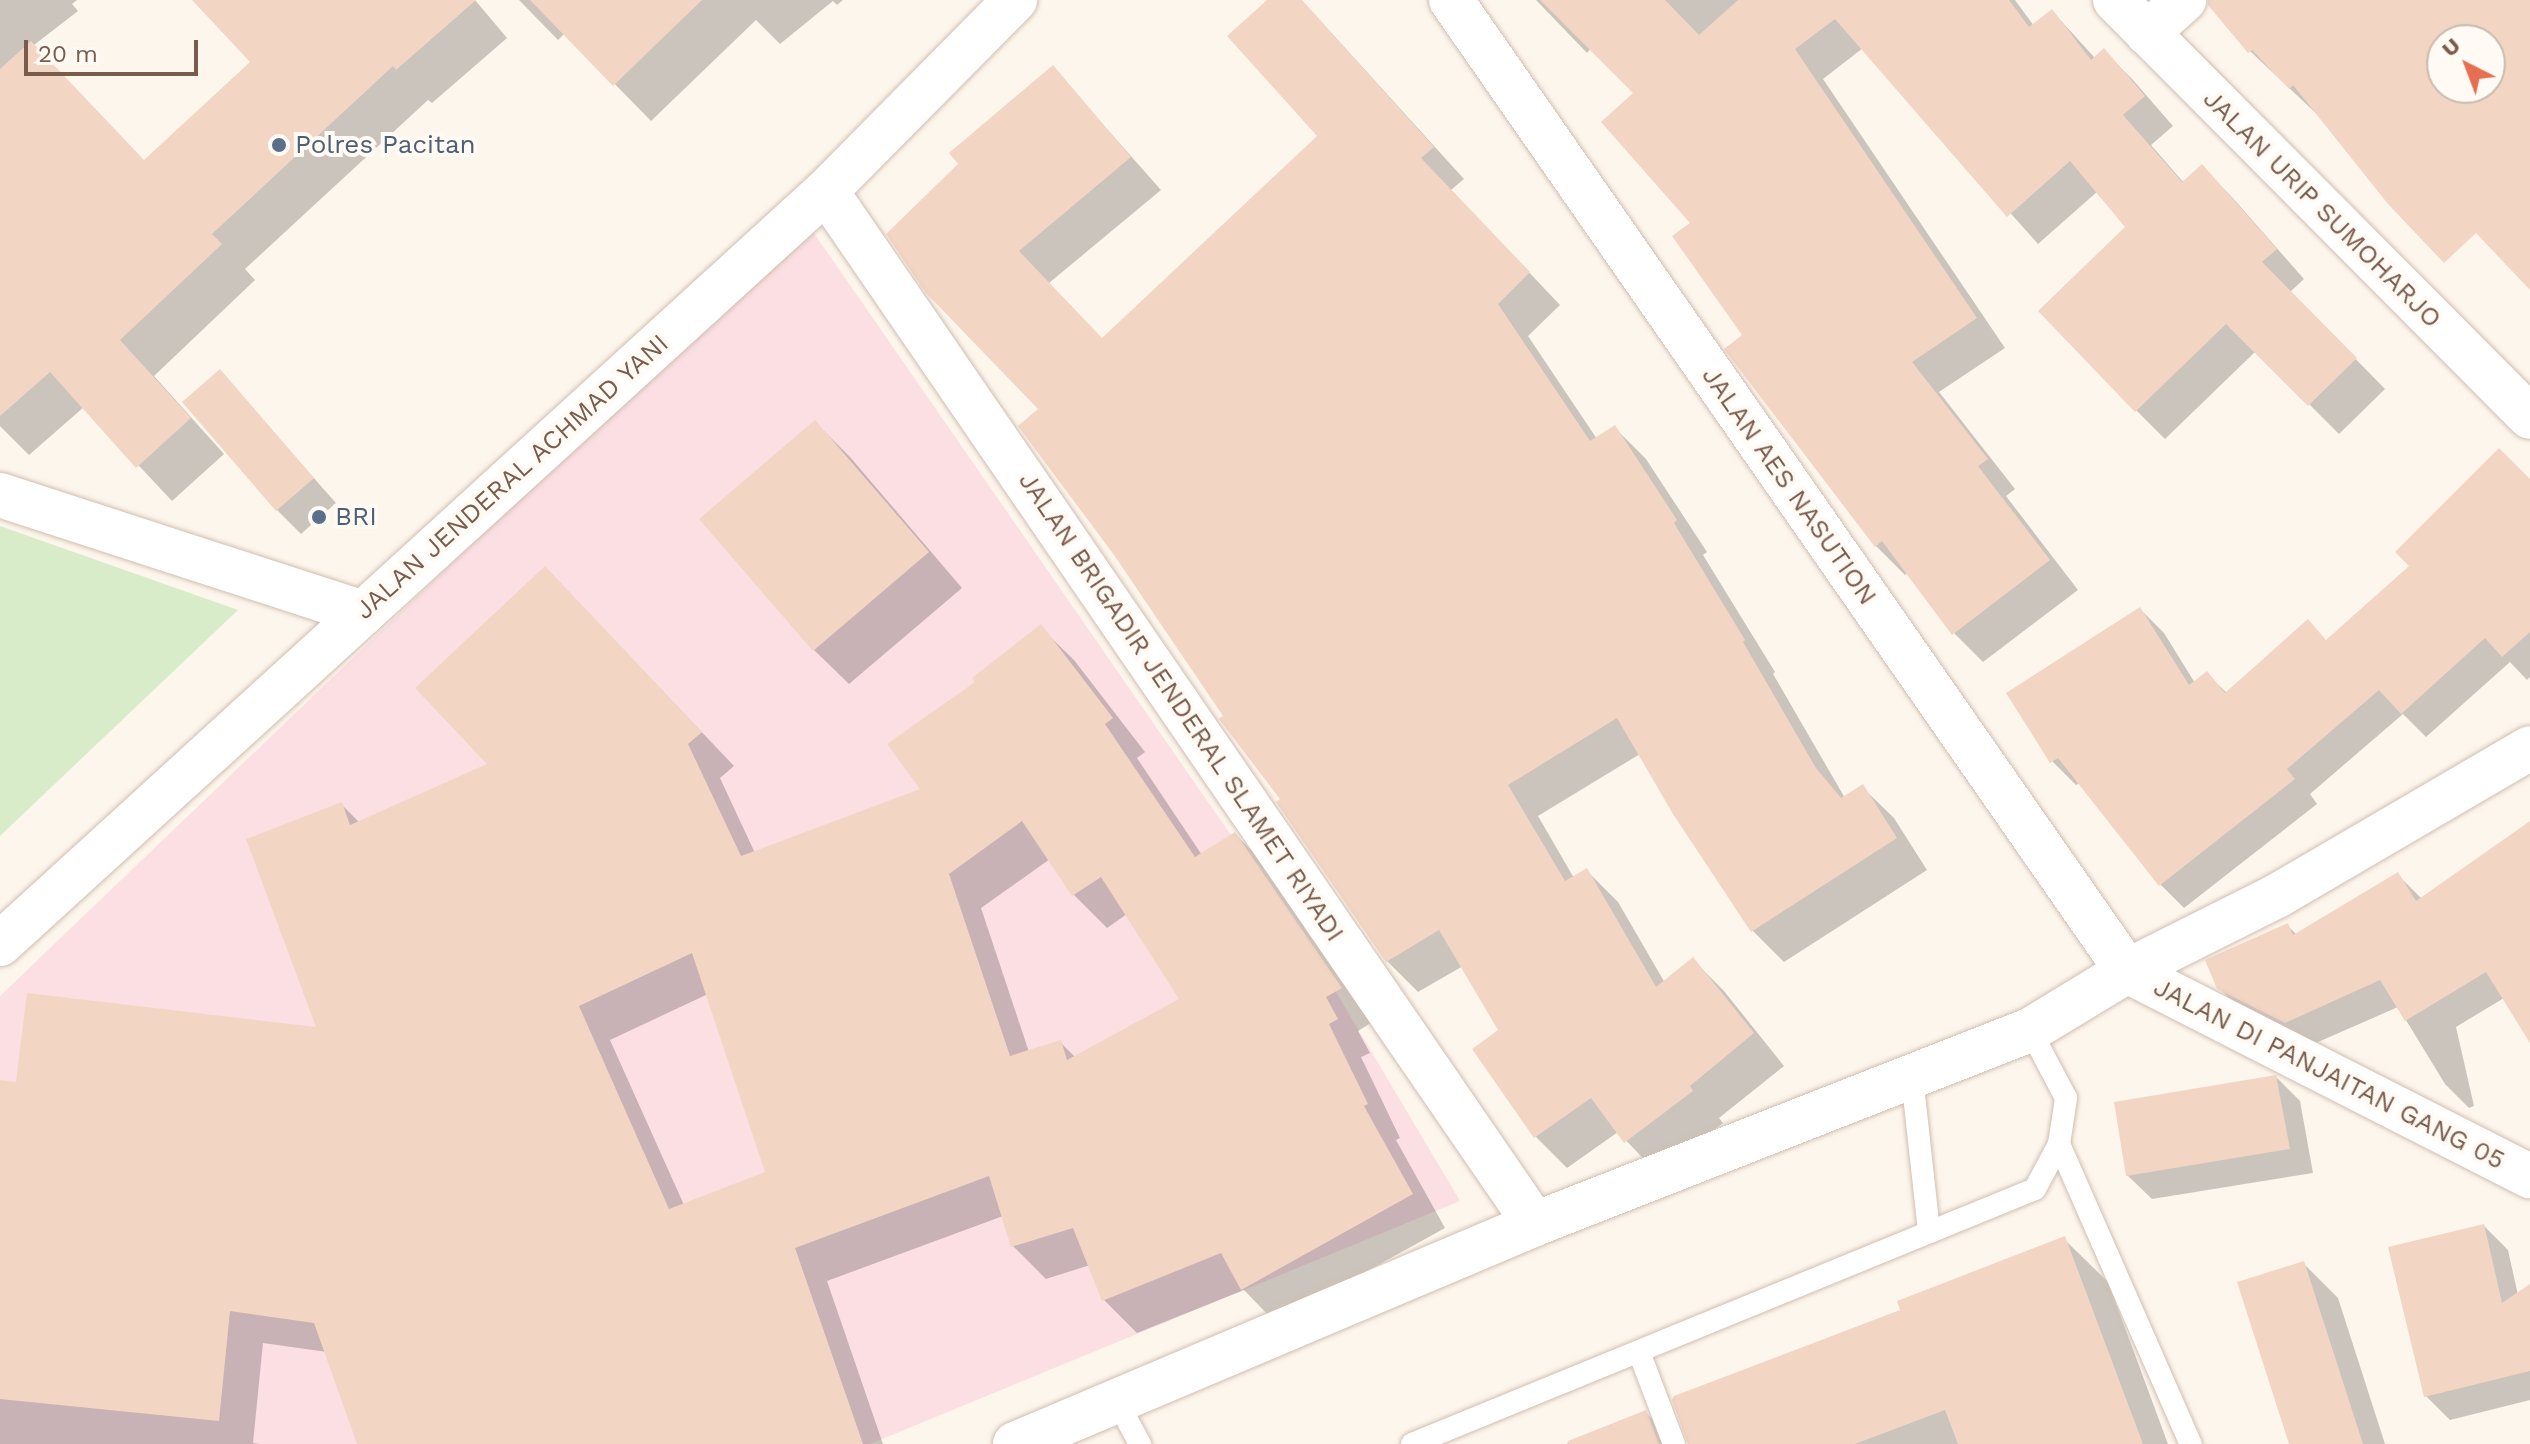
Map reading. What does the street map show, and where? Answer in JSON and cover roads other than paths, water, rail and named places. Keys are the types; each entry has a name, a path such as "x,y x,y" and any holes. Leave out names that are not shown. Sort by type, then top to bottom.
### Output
{"street":[{"name":"JALAN JENDERAL ACHMAD YANI","path":"0,944 826,191 1015,0"},
{"name":"JALAN AES NASUTION","path":"1451,0 2127,971"},
{"name":"JALAN URIP SUMOHARJO","path":"2115,0 2530,417"},
{"path":"2147,33 2184,0"},
{"name":"JALAN BRIGADIR JENDERAL SLAMET RIYADI","path":"826,191 1535,1224"},
{"path":"0,495 363,613"},
{"path":"1015,1444 1535,1224 2030,1030 2127,971 2277,896 2530,748"},
{"name":"JALAN DI PANJAITAN GANG 05","path":"2127,971 2530,1176"}],"lane":[{"path":"1412,1444 2035,1189 2059,1144 2066,1098 2030,1030"},
{"path":"1912,1077 1929,1232"},
{"path":"2059,1144 2191,1444"},
{"path":"1639,1352 1674,1444"},
{"path":"1117,1401 1140,1444"}],"place":[{"name":"Polres Pacitan","path":"279,145"},
{"name":"BRI","path":"319,517"}]}
